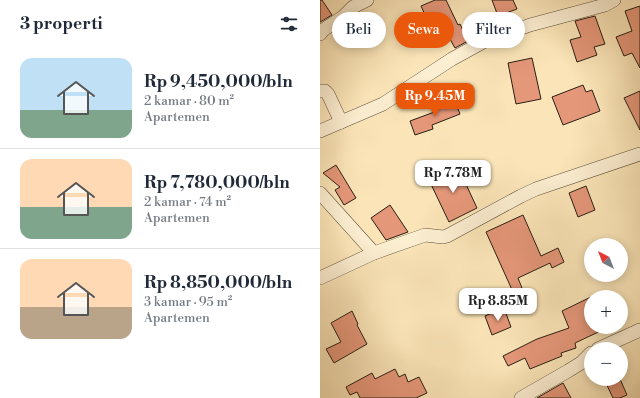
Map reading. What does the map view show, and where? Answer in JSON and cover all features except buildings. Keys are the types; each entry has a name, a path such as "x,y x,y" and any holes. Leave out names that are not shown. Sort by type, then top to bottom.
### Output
{"street":[{"path":"320,34 323,30 343,17 353,7 367,0"},
{"path":"320,131 383,104 452,59 483,42 530,25 605,5 614,0"},
{"path":"320,91 325,91 328,94 341,122"},
{"path":"320,278 374,253 425,235 447,236 536,189 640,154"},
{"path":"320,193 374,253"},
{"path":"613,342 640,330"},
{"path":"521,398 584,360"}]}
